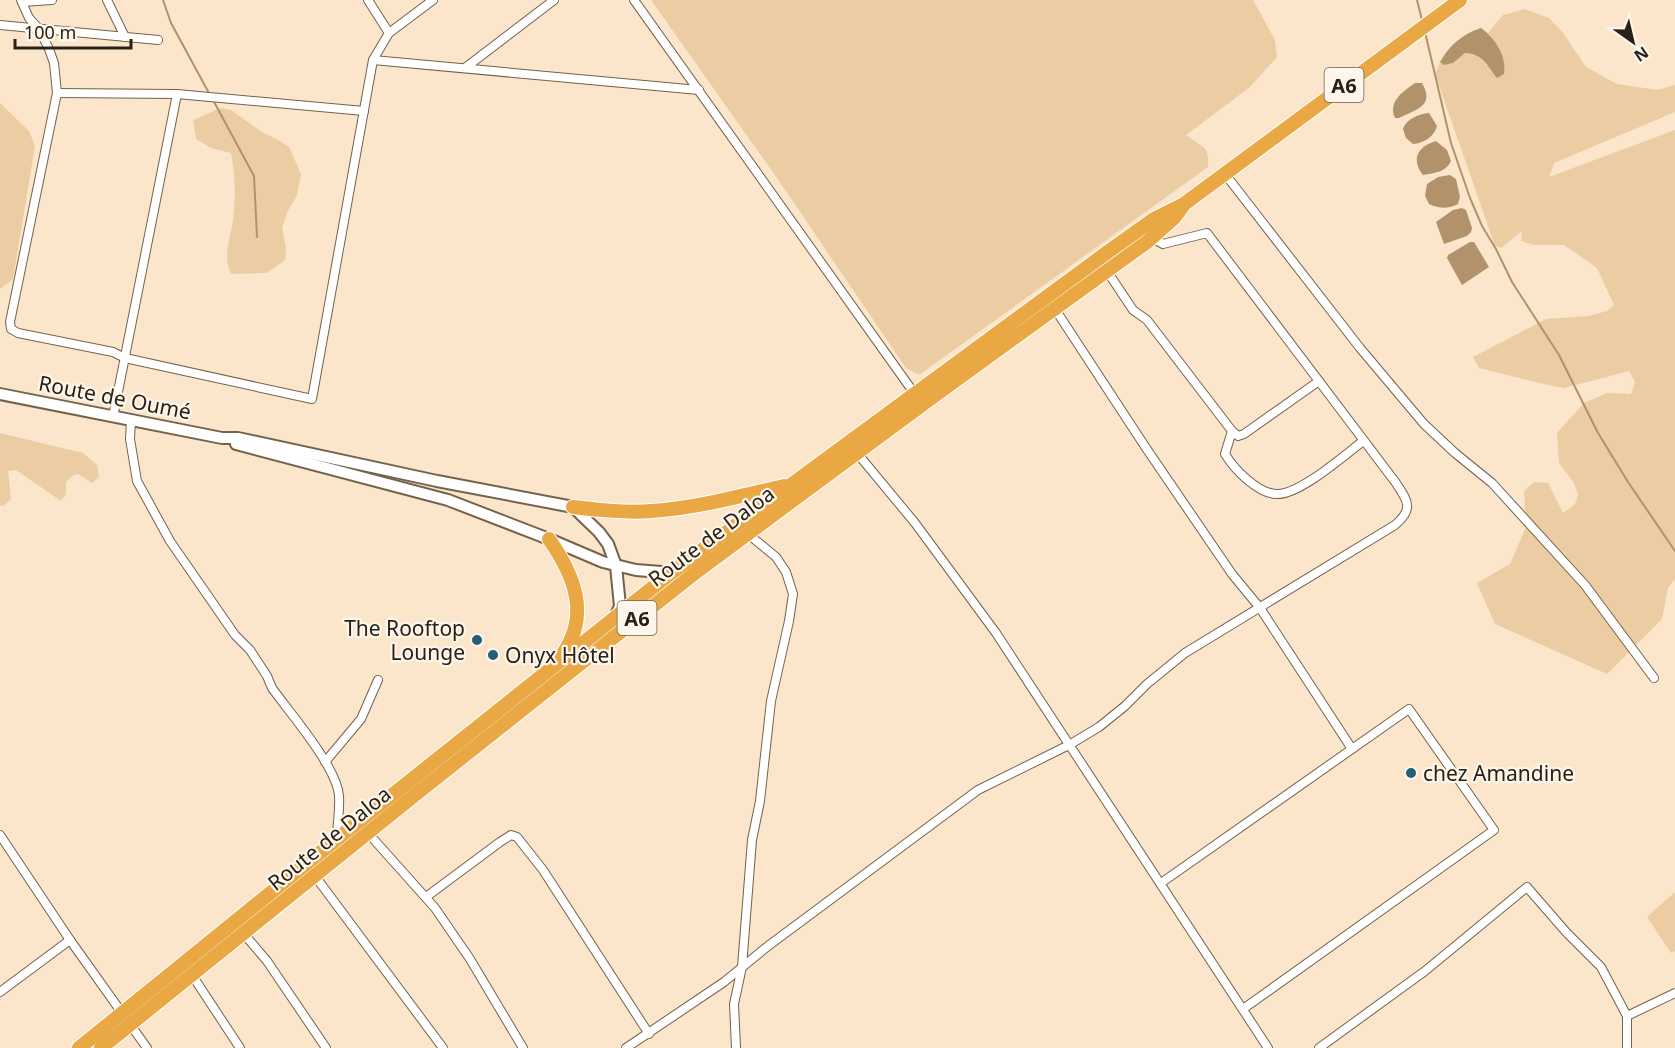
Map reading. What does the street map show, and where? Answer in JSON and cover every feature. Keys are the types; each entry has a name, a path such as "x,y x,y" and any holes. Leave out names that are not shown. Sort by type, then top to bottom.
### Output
{"highway":[{"name":"A6","path":"792,484 1154,219 1184,204 1460,0"},
{"name":"Route de Daloa","path":"101,1048 606,642 696,572 1152,238 1174,218 1184,204"},
{"name":"Route de Daloa","path":"79,1048 617,615 792,484"},
{"path":"573,507 620,512 650,512 721,501 792,484"},
{"path":"549,539 569,570 575,586 577,601 570,644 555,665"}],"main road":[{"name":"Route de Oumé","path":"0,394 222,438"},
{"path":"222,438 245,440 573,507 608,544 616,566 620,606 606,642"},
{"path":"222,438 250,448 448,500 616,566 671,573 696,572"}],"street":[{"path":"52,0 21,1 29,18 39,28 54,63 57,93 10,322 11,329 18,333 113,352 125,358 312,399 374,60 389,33 433,0"},
{"path":"107,0 125,37"},
{"path":"368,0 389,33"},
{"path":"465,68 554,0"},
{"path":"634,0 914,393"},
{"path":"0,25 158,40"},
{"path":"374,60 699,90"},
{"path":"57,93 177,94 364,111"},
{"path":"113,417 177,94"},
{"path":"1225,174 1360,348 1424,424 1492,483 1577,576 1654,678"},
{"path":"626,1048 724,982 777,939 978,790 1069,745 1099,727 1185,653 1395,525 1407,512 1406,498 1207,233 1163,244 1152,238"},
{"path":"1107,271 1133,310 1148,320 1238,436 1319,381"},
{"path":"1055,309 1232,574 1260,608 1352,749"},
{"path":"131,420 130,439 137,481 170,541 235,635 250,650 272,688 336,781 339,796 337,839"},
{"path":"1232,431 1225,454 1234,467 1251,482 1267,492 1276,494 1308,483 1364,441"},
{"path":"857,453 915,523 996,633 1269,1048"},
{"path":"736,1048 734,1004 742,967 752,840 761,791 771,701 793,594 786,572 776,557 748,534"},
{"path":"325,762 361,719 378,680"},
{"path":"1161,883 1409,709 1494,830 1243,1010"},
{"path":"368,834 426,897 470,959 523,1048"},
{"path":"0,835 120,1013 147,1048"},
{"path":"426,897 500,842 511,835 517,837 543,870 649,1034"},
{"path":"315,876 443,1048"},
{"path":"1319,1048 1425,971 1527,887 1600,967 1627,1016 1627,1048"},
{"path":"244,934 267,961 326,1048"},
{"path":"0,992 70,940"},
{"path":"192,975 240,1048"},
{"path":"1627,1016 1675,993"}],"shaded area":[{"path":"651,0 1253,0 1275,40 1277,57 1250,87 1186,135 1206,150 1208,167 919,375 906,368 777,178"},
{"path":"1525,9 1549,18 1564,34 1586,67 1617,84 1658,90 1675,85 1675,112 1554,163 1549,177 1675,130 1675,579 1668,588 1662,619 1607,674 1495,624 1477,583 1510,564 1526,527 1524,491 1534,482 1548,483 1563,513 1575,504 1578,495 1574,483 1559,463 1557,433 1584,403 1607,393 1631,394 1635,382 1629,371 1564,388 1479,368 1473,357 1546,319 1588,316 1607,311 1614,305 1597,268 1564,245 1534,245 1521,241 1522,231 1501,248 1495,246 1435,74 1440,62 1444,65 1453,63 1465,53 1481,57 1487,66 1500,49 1488,33 1503,15"},
{"path":"1481,28 1491,37 1502,54 1504,74 1497,78 1484,61 1471,54 1465,53 1453,63 1444,65 1440,62 1457,41"},
{"path":"1415,83 1422,83 1425,102 1418,109 1395,118 1393,107 1395,102"},
{"path":"0,103 29,131 35,146 13,279 0,289"},
{"path":"221,108 231,110 262,132 289,147 301,174 297,195 282,228 286,247 285,260 267,273 231,274 228,267 227,254 235,194 231,153 211,148 196,139 193,120"},
{"path":"1429,113 1437,126 1436,130 1428,139 1413,144 1406,138 1403,129 1405,125 1413,118"},
{"path":"1436,141 1447,150 1451,161 1443,170 1423,175 1417,164 1418,154 1424,147"},
{"path":"1450,175 1456,179 1460,197 1458,204 1444,208 1429,204 1425,196 1427,184 1438,177"},
{"path":"1462,208 1466,210 1472,228 1471,232 1467,236 1444,244 1436,222 1453,210"},
{"path":"1474,242 1489,267 1462,285 1447,258 1448,255"},
{"path":"0,433 83,453 97,465 99,477 92,483 78,474 72,476 66,482 66,494 61,501 16,470 8,471 11,499 3,506 0,505"},
{"path":"1675,892 1675,951 1671,953 1647,917"}],"waterway":[{"path":"163,0 171,23 210,95"},
{"path":"1417,0 1422,20"},
{"path":"1425,32 1451,143 1482,226 1512,282 1559,355 1598,433 1675,551"},
{"path":"213,100 254,176 257,237"}],"place":[{"name":"The Rooftop Lounge","path":"477,640"},
{"name":"Onyx Hôtel","path":"493,655"},
{"name":"chez Amandine","path":"1411,773"}]}
